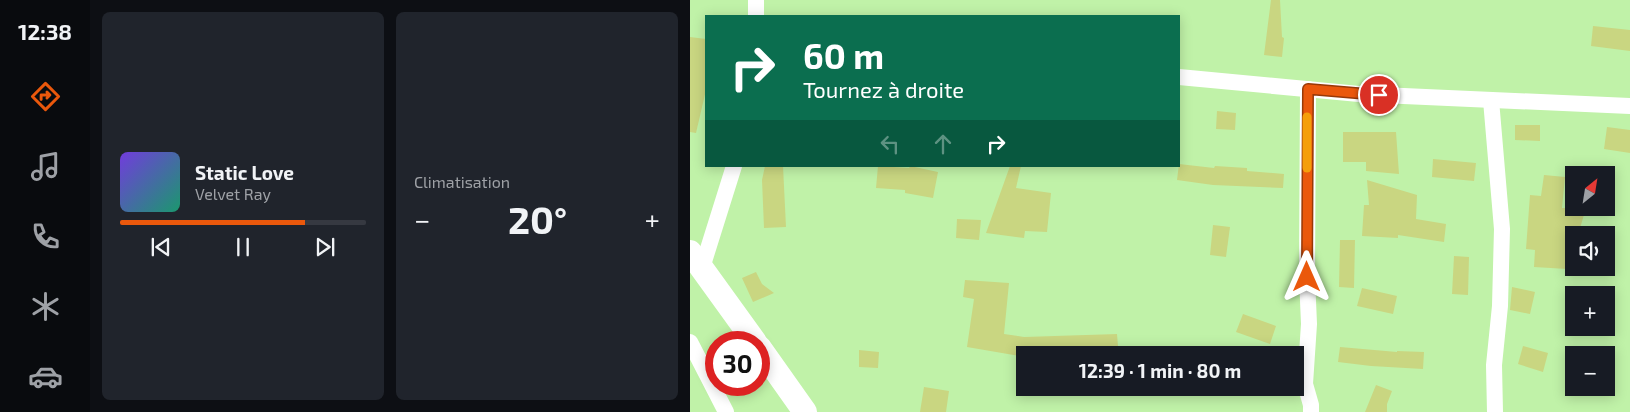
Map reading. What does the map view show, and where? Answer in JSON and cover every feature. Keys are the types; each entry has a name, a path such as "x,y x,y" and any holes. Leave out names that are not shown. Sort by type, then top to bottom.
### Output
{"street":[{"path":"756,0 756,15"},
{"path":"1180,77 1359,94 1630,106"},
{"path":"1308,89 1307,277 1310,324 1305,384 1311,412"},
{"path":"1492,100 1502,229 1500,306 1494,365 1495,412"},
{"path":"734,167 696,260 747,331"},
{"path":"690,342 726,412"},
{"path":"770,363 805,412"}],"building":[{"path":"1271,0 1280,0 1282,37 1284,38 1282,57 1264,55"},
{"path":"1593,26 1630,30 1630,51 1591,46"},
{"path":"690,37 705,39 705,94 696,133 690,132"},
{"path":"1217,111 1236,113 1235,130 1216,129"},
{"path":"1515,125 1540,125 1540,141 1515,140"},
{"path":"1607,127 1630,130 1630,153 1604,149"},
{"path":"1343,132 1396,132 1399,174 1366,171 1366,162 1343,162"},
{"path":"1433,159 1476,163 1474,181 1432,177"},
{"path":"1180,164 1214,168 1215,166 1247,168 1247,171 1284,174 1283,188 1213,185 1177,180"},
{"path":"765,167 783,167 786,227 764,228 762,180"},
{"path":"878,167 915,167 938,172 933,198 905,193 905,190 876,188"},
{"path":"1010,167 1021,167 1016,188 1051,193 1047,232 1025,231 1024,238 986,233"},
{"path":"1544,175 1565,177 1562,208 1565,208 1565,216 1584,216 1581,226 1565,226 1565,269 1534,267 1535,250 1526,249 1530,195 1541,196"},
{"path":"1367,180 1417,195 1416,219 1446,224 1444,242 1398,235 1398,238 1362,236 1364,205 1369,205"},
{"path":"957,219 981,220 979,240 956,238"},
{"path":"1213,225 1230,227 1226,257 1210,255"},
{"path":"1340,240 1355,240 1354,288 1339,287"},
{"path":"1454,256 1469,257 1468,295 1452,294"},
{"path":"756,272 762,284 774,293 753,302 742,278"},
{"path":"965,280 1009,283 1004,334 1024,337 1117,334 1118,346 1016,346 1016,355 967,347 974,299 963,297"},
{"path":"1512,287 1535,292 1530,314 1510,310"},
{"path":"1362,288 1397,296 1393,314 1357,306"},
{"path":"1243,314 1276,326 1270,344 1236,332"},
{"path":"1523,346 1548,353 1543,372 1518,364"},
{"path":"1340,347 1397,352 1424,352 1423,369 1338,362"},
{"path":"859,350 879,352 878,368 859,367"},
{"path":"1376,385 1392,391 1387,404 1387,412 1365,412"},
{"path":"924,387 949,391 946,412 920,412"}],"slow traffic":[{"path":"1307,117 1307,168"}],"route":[{"path":"1307,277 1308,89 1379,95"}]}
